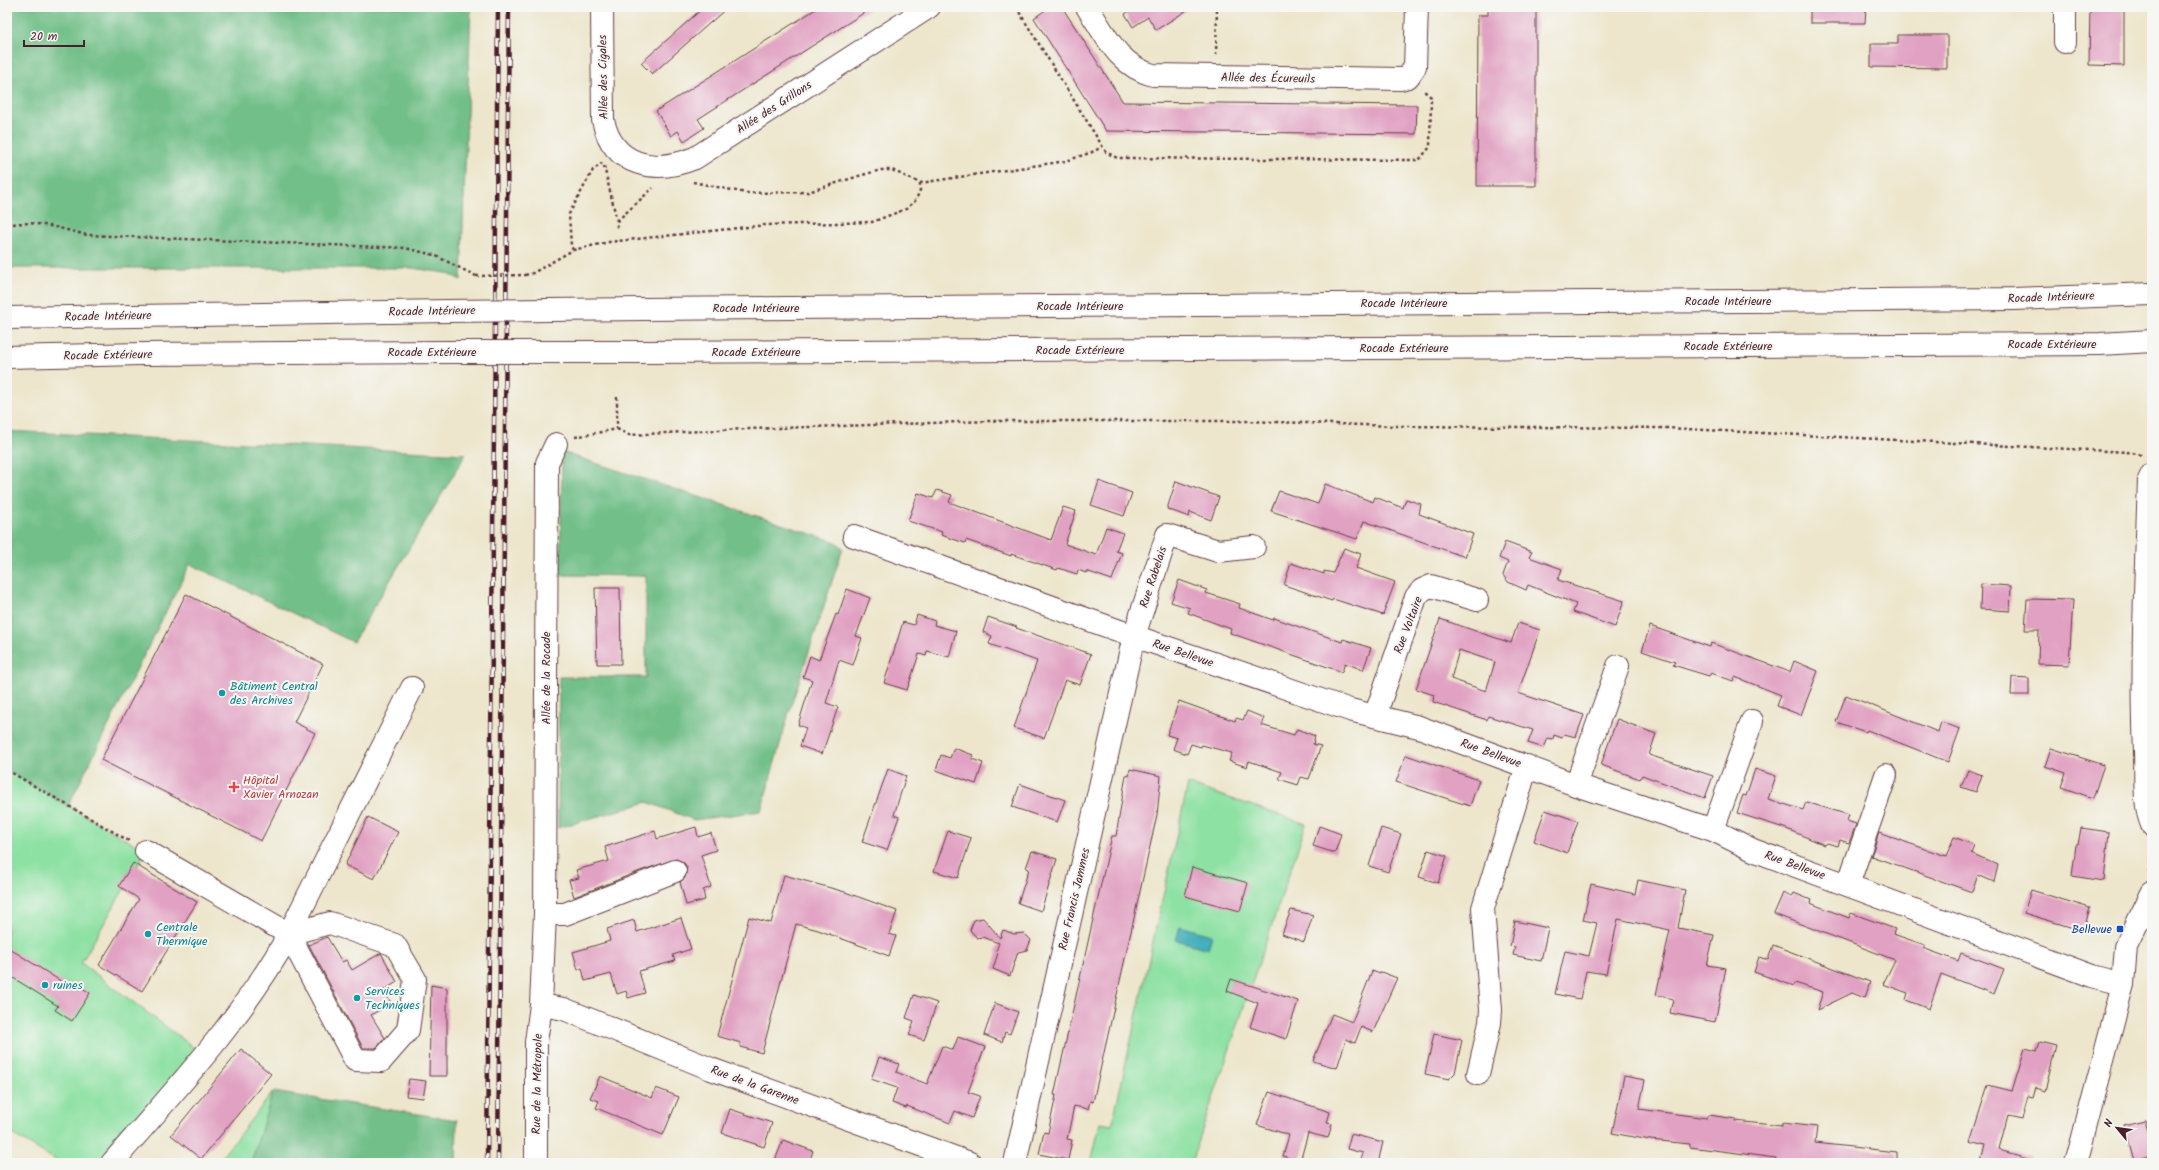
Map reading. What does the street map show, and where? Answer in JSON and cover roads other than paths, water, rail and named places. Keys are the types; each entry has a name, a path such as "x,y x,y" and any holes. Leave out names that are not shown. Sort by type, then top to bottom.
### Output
{"main road":[{"name":"Allée des Cigales","path":"602,7 603,120 606,132 608,154"},
{"name":"Allée des Grillons","path":"608,154 621,154 636,162 652,165 679,164 712,148 929,7"},
{"name":"Allée des Écureuils","path":"1087,7 1119,56 1140,72 1165,76 1401,79 1408,76 1415,67 1417,7"},
{"path":"2064,42 2065,7"},
{"name":"Rocade Intérieure","path":"7,318 643,309 2014,299 2152,294"},
{"name":"Rocade Extérieure","path":"7,357 142,354 449,352 2092,344 2152,341"},
{"name":"Allée de la Rocade","path":"541,1005 545,914 547,463 556,444"},
{"path":"2150,465 2142,698 2146,784 2149,818 2152,824"},
{"name":"Rue Rabelais","path":"1134,636 1167,535 1218,551 1254,547"},
{"name":"Rue Bellevue","path":"854,536 1134,636 1350,710 1419,727 1576,784 1713,830 1753,850 2092,976 2123,984"},
{"name":"Rue Voltaire","path":"1375,716 1416,597 1422,590 1432,586 1477,600"},
{"name":"Rue Francis Jammes","path":"1015,1163 1134,636"},
{"path":"1576,784 1618,666"},
{"path":"112,1163 205,1056 268,972 289,934 412,688"},
{"path":"1713,830 1752,721"},
{"path":"1478,1074 1490,1023 1491,1010 1483,908 1527,766"},
{"path":"1848,885 1886,775"},
{"path":"146,851 289,934 355,1060 381,1061 408,1030 415,979 395,945 330,922 289,934"},
{"path":"545,914 565,914 675,871"},
{"path":"2123,984 2126,946 2152,893"},
{"path":"2076,1163 2123,984 2152,918"},
{"name":"Rue de la Métropole","path":"536,1163 536,1042 541,1005"},
{"name":"Rue de la Garenne","path":"541,1005 564,1009 711,1069 970,1163"}],"water":[{"path":"1180,926 1212,935 1208,949 1176,940"}],"railway":[{"path":"487,1163 498,7"},
{"path":"498,1163 509,7"}],"place":[{"name":"Bâtiment Central des Archives","path":"222,693"},
{"name":"Hôpital Xavier Arnozan","path":"234,787"},
{"name":"Bellevue","path":"2120,929"},
{"name":"Centrale Thermique","path":"148,934"},
{"name":"ruines","path":"45,985"},
{"name":"Services Techniques","path":"357,998"}]}
